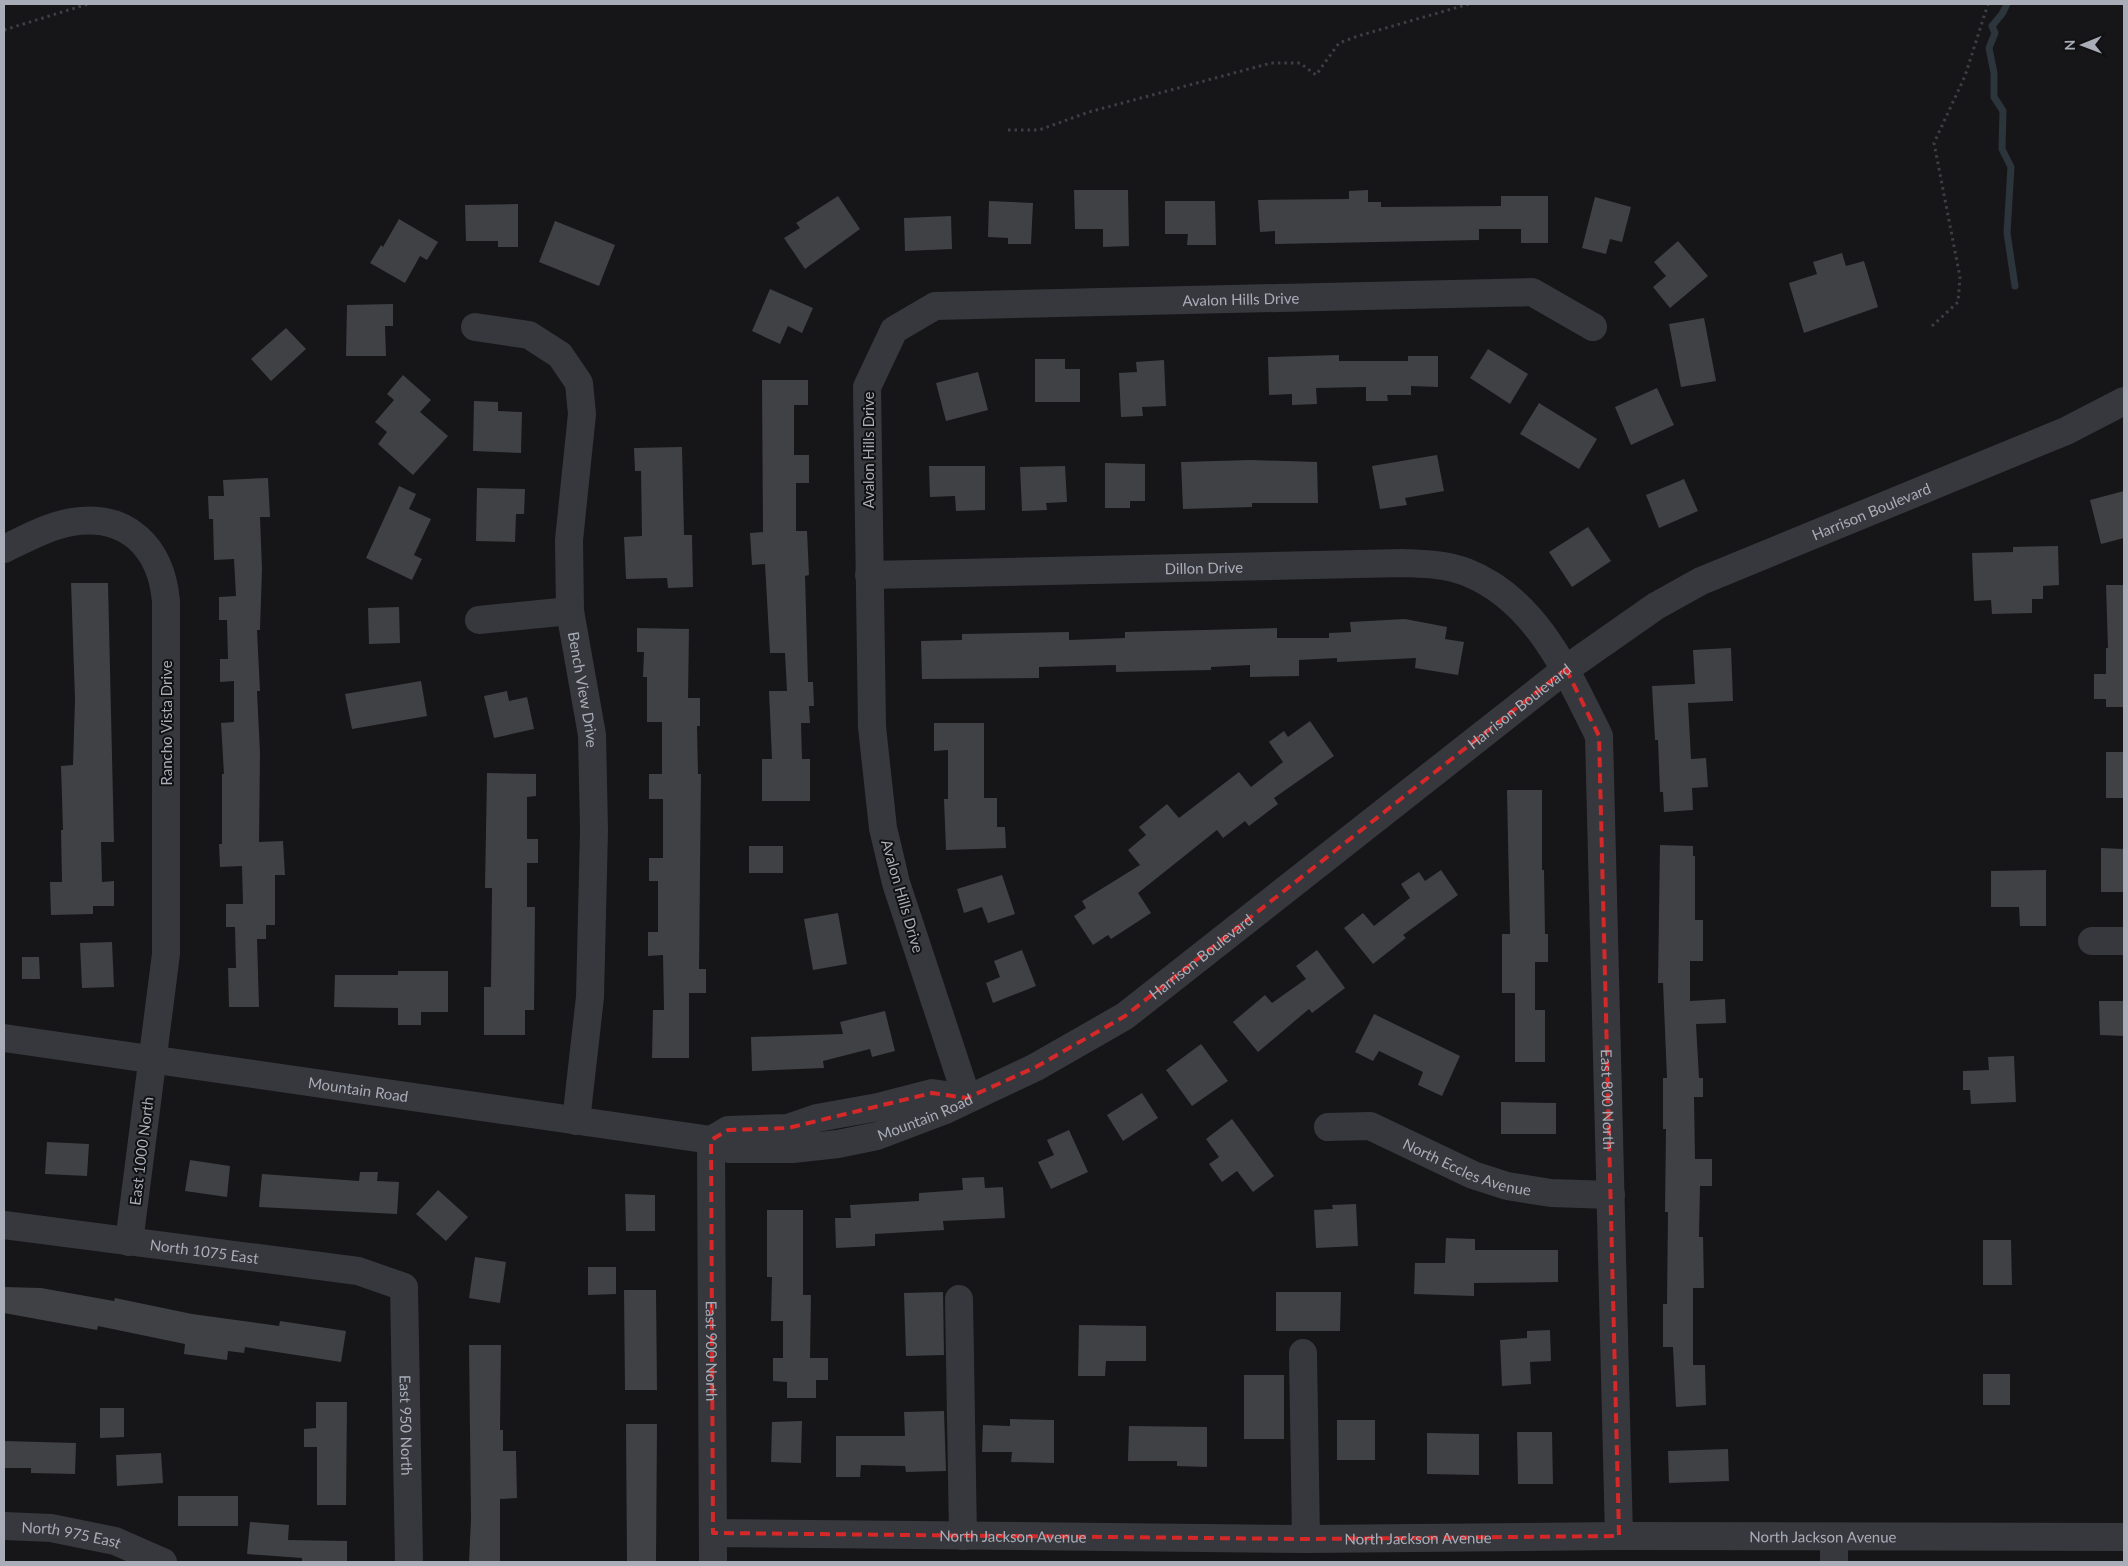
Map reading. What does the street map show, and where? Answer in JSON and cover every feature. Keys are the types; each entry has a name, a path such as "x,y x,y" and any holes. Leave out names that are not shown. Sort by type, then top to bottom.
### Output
{"street":[{"name":"Avalon Hills Drive","path":"967,1098 896,883 883,828 872,727 867,387 894,330 935,306 1532,292 1594,327"},
{"name":"Bench View Drive","path":"475,327 529,335 560,355 579,382 582,414 569,540 570,611 592,735 594,830 593,948 590,997 576,1121"},
{"name":"Harrison Boulevard","path":"967,1098 1036,1067 1125,1016 1566,669 1656,606 1701,581 2066,431 2124,401"},
{"name":"Rancho Vista Drive","path":"4,549 70,522 93,520 109,523 125,528 142,542 155,558 164,580 166,601 166,954 153,1060"},
{"name":"Dillon Drive","path":"869,575 1403,562 1437,565 1466,572 1494,585 1525,612 1566,669"},
{"path":"479,620 570,611"},
{"name":"East 800 North","path":"1566,669 1600,736 1619,1536"},
{"path":"2092,941 2124,941"},
{"name":"Mountain Road","path":"4,1038 711,1140 728,1130 788,1128 817,1118 878,1107 932,1092 967,1098"},
{"name":"East 1000 North","path":"129,1242 153,1060"},
{"name":"North Eccles Avenue","path":"1328,1127 1370,1126 1473,1175 1507,1186 1551,1193 1611,1196"},
{"name":"East 900 North","path":"711,1140 713,1562"},
{"name":"North 1075 East","path":"4,1226 358,1271 404,1287"},
{"name":"East 950 North","path":"404,1287 409,1562"},
{"path":"960,1299 963,1536"},
{"path":"1303,1353 1306,1539"},
{"name":"North 975 East","path":"4,1526 51,1528 115,1541 163,1562"},
{"name":"North Jackson Avenue","path":"713,1533 1306,1539 1619,1536 1834,1550 2124,1538"}],"path":[{"path":"4,30 88,4"},
{"path":"1008,130 1039,130 1089,112 1270,63 1300,63 1316,75 1340,43 1468,4"},
{"path":"1932,326 1958,302 1960,276 1934,143 1965,76 1988,4"}],"highlighted area":[{"path":"1566,669 1599,736 1619,1536 1306,1539 713,1533 711,1140 728,1130 788,1128 932,1093 967,1098 1036,1067 1125,1016"}],"building":[{"path":"1074,190 1128,190 1129,246 1103,247 1103,229 1075,229"},
{"path":"1368,190 1368,202 1381,202 1381,207 1501,206 1501,196 1548,196 1548,243 1521,243 1521,229 1479,229 1479,240 1275,244 1275,231 1260,232 1258,200 1349,199 1349,191"},
{"path":"838,196 860,229 805,269 784,238 800,228 796,223"},
{"path":"1595,197 1631,207 1622,242 1610,239 1606,254 1582,248"},
{"path":"989,201 1033,203 1031,244 1008,244 1008,238 988,237"},
{"path":"1165,201 1215,201 1216,245 1187,245 1188,234 1165,234"},
{"path":"518,204 518,247 498,247 498,241 466,241 465,205"},
{"path":"951,216 952,249 905,251 904,218"},
{"path":"399,219 438,242 427,260 420,256 405,283 370,263 381,245 383,247"},
{"path":"555,221 615,245 599,286 539,262"},
{"path":"1678,241 1708,276 1670,308 1653,287 1666,276 1654,262"},
{"path":"1842,253 1846,266 1864,261 1878,307 1804,333 1789,283 1817,274 1813,262"},
{"path":"770,289 813,308 802,333 788,326 780,344 752,331"},
{"path":"393,304 393,326 385,326 386,356 346,356 347,305"},
{"path":"1704,318 1716,381 1681,387 1669,324"},
{"path":"286,328 306,349 271,381 251,359"},
{"path":"1488,349 1528,374 1510,404 1470,378"},
{"path":"1339,355 1339,361 1408,361 1408,356 1438,356 1438,387 1411,386 1411,395 1387,395 1388,401 1366,401 1366,387 1316,388 1317,404 1292,405 1292,394 1269,395 1268,357"},
{"path":"1035,359 1065,359 1065,369 1080,369 1080,402 1035,402"},
{"path":"1164,360 1166,406 1142,407 1143,416 1121,417 1119,373 1137,372 1136,362"},
{"path":"978,372 988,410 946,421 936,383"},
{"path":"403,375 431,400 420,412 448,436 413,475 378,444 387,432 375,422 394,400 387,394"},
{"path":"762,380 808,380 808,405 794,405 794,455 809,455 809,483 796,483 796,531 807,531 809,575 805,576 808,682 813,682 814,706 809,706 810,723 801,723 802,759 810,759 810,801 762,801 762,759 772,759 769,691 787,691 785,653 770,653 765,564 752,565 750,533 763,532"},
{"path":"1657,388 1674,425 1631,445 1615,407"},
{"path":"474,401 498,402 498,411 522,412 521,453 473,451"},
{"path":"1539,403 1597,439 1579,469 1520,434"},
{"path":"682,447 684,535 692,535 693,587 668,588 667,578 626,579 624,537 642,536 641,471 635,471 634,448"},
{"path":"1437,455 1444,491 1405,498 1407,505 1380,509 1372,466"},
{"path":"1251,460 1317,462 1318,503 1252,503 1252,507 1183,509 1181,462"},
{"path":"1105,463 1145,464 1145,501 1130,501 1130,508 1105,508"},
{"path":"929,466 985,466 985,510 956,511 955,496 930,497"},
{"path":"1065,466 1067,502 1046,503 1047,510 1022,511 1020,467"},
{"path":"268,478 270,517 260,517 262,569 260,630 257,630 260,691 257,691 260,753 259,842 283,841 285,875 275,875 275,925 266,925 266,939 257,939 259,1007 229,1007 228,968 236,968 235,927 226,927 226,904 243,904 242,866 220,867 219,844 222,844 222,774 224,774 221,723 234,722 234,681 220,682 220,659 228,659 227,620 219,620 219,597 236,596 234,559 214,560 213,519 209,519 208,496 224,496 223,480"},
{"path":"1684,479 1698,511 1659,528 1646,495"},
{"path":"399,486 416,494 409,509 431,519 414,555 422,559 412,580 366,558"},
{"path":"477,488 525,489 524,514 516,514 515,542 476,541"},
{"path":"2124,491 2124,538 2101,544 2090,500"},
{"path":"1588,527 1611,561 1572,587 1549,552"},
{"path":"2058,546 2059,585 2043,586 2043,599 2032,599 2032,613 1992,614 1991,600 1974,601 1972,553 2013,552 2013,547"},
{"path":"71,583 108,583 114,842 101,842 102,882 114,881 114,906 93,906 93,914 51,915 50,882 62,882 61,766 73,765 75,699"},
{"path":"2106,585 2124,585 2124,707 2106,707 2106,699 2094,699 2094,674 2106,674 2106,648 2108,648"},
{"path":"399,607 400,643 369,644 368,608"},
{"path":"1405,619 1447,627 1445,639 1464,642 1458,675 1415,668 1416,658 1337,662 1337,658 1299,660 1299,676 1250,677 1250,665 1211,667 1211,670 1116,672 1116,665 1039,667 1039,678 922,679 921,641 962,640 962,634 1069,632 1069,640 1125,638 1125,632 1277,628 1277,638 1329,638 1329,633 1351,632 1350,622"},
{"path":"637,628 689,629 688,698 700,698 700,726 697,726 698,774 701,774 699,969 706,969 706,993 689,993 689,1058 652,1058 653,1010 664,1010 663,955 648,956 648,932 658,932 658,881 649,881 649,858 663,858 663,799 649,799 649,774 662,774 662,722 647,722 647,677 643,677 644,652 637,652"},
{"path":"1731,648 1733,701 1688,703 1691,759 1706,758 1708,787 1692,788 1693,810 1664,812 1663,792 1660,792 1658,740 1655,740 1652,686 1695,684 1693,650"},
{"path":"421,681 427,716 352,729 345,694"},
{"path":"507,691 509,701 527,697 534,729 494,738 484,696"},
{"path":"1310,721 1334,756 1274,798 1278,804 1249,826 1245,821 1223,838 1217,830 1138,893 1151,913 1111,939 1108,935 1093,945 1074,916 1086,908 1082,901 1140,865 1128,850 1146,835 1139,827 1167,804 1179,818 1239,772 1251,787 1283,762 1269,742 1284,731 1288,737"},
{"path":"934,723 984,723 984,798 997,798 997,827 1005,827 1006,848 946,850 944,799 948,799 948,750 934,751"},
{"path":"2106,752 2124,752 2124,798 2106,798"},
{"path":"487,773 536,774 536,796 527,797 527,839 538,839 538,863 527,863 527,907 535,907 534,1010 525,1010 525,1035 484,1035 484,987 491,987 492,888 485,888"},
{"path":"1507,790 1542,790 1542,870 1544,870 1545,934 1548,934 1548,962 1535,962 1535,1010 1545,1010 1545,1062 1515,1062 1515,993 1502,993 1502,934 1510,934"},
{"path":"1660,845 1693,846 1693,856 1695,856 1695,920 1703,920 1703,961 1690,961 1690,1001 1725,999 1726,1023 1696,1024 1699,1078 1703,1078 1703,1097 1694,1097 1695,1159 1712,1159 1712,1186 1700,1186 1699,1237 1703,1237 1704,1288 1693,1288 1693,1365 1705,1365 1706,1405 1676,1407 1673,1347 1663,1347 1663,1304 1667,1304 1668,1212 1665,1212 1666,1129 1663,1129 1663,1078 1667,1078 1663,983 1658,983"},
{"path":"749,846 783,846 783,873 749,873"},
{"path":"2101,848 2124,849 2124,892 2101,892"},
{"path":"1441,870 1458,895 1403,935 1406,938 1373,964 1344,928 1363,913 1374,926 1410,898 1401,884 1419,872 1425,881"},
{"path":"2046,870 2046,926 2020,926 2019,907 1991,907 1991,871"},
{"path":"1002,875 1015,914 988,923 982,907 964,913 957,889"},
{"path":"838,913 847,964 813,970 804,919"},
{"path":"112,942 114,987 82,988 80,943"},
{"path":"1022,950 1036,986 993,1003 986,983 1000,977 994,961"},
{"path":"1317,950 1345,988 1312,1013 1309,1009 1258,1052 1233,1022 1265,995 1272,1003 1306,979 1296,966"},
{"path":"22,957 39,957 40,979 22,979"},
{"path":"398,971 448,971 448,1012 421,1012 421,1025 398,1025 398,1008 334,1007 335,975 398,975"},
{"path":"2099,1001 2124,1001 2124,1036 2100,1035"},
{"path":"885,1011 895,1051 872,1057 870,1049 823,1061 824,1068 752,1071 751,1037 843,1034 840,1022"},
{"path":"1374,1014 1460,1056 1442,1096 1418,1085 1423,1072 1379,1051 1373,1061 1355,1052"},
{"path":"1201,1044 1228,1081 1192,1106 1166,1070"},
{"path":"2014,1056 2016,1102 1971,1104 1970,1090 1963,1090 1963,1071 1989,1070 1988,1057"},
{"path":"1142,1093 1158,1118 1123,1141 1107,1115"},
{"path":"1501,1102 1556,1103 1556,1134 1501,1134"},
{"path":"1232,1119 1274,1176 1253,1192 1237,1171 1222,1182 1209,1164 1219,1157 1206,1139"},
{"path":"1069,1130 1088,1172 1051,1189 1038,1162 1054,1155 1047,1140"},
{"path":"47,1142 89,1144 87,1176 45,1174"},
{"path":"190,1160 230,1166 227,1197 185,1191"},
{"path":"360,1172 378,1172 377,1181 399,1182 397,1214 259,1207 262,1174 359,1181"},
{"path":"984,1177 985,1188 1003,1187 1005,1218 943,1221 944,1230 875,1234 875,1246 836,1248 835,1218 851,1218 850,1205 919,1201 919,1193 963,1190 962,1178"},
{"path":"438,1190 468,1217 446,1241 416,1214"},
{"path":"625,1194 655,1195 655,1231 626,1231"},
{"path":"1356,1204 1358,1246 1316,1248 1314,1210 1333,1209 1332,1205"},
{"path":"767,1210 803,1210 803,1295 811,1295 810,1358 828,1358 828,1380 816,1380 816,1398 787,1398 787,1382 773,1381 773,1358 783,1358 783,1321 771,1321 772,1277 767,1277"},
{"path":"1446,1238 1475,1239 1475,1250 1558,1250 1558,1282 1474,1283 1474,1296 1414,1294 1415,1263 1445,1263"},
{"path":"1983,1240 2011,1240 2012,1285 1983,1285"},
{"path":"475,1257 506,1262 500,1303 469,1298"},
{"path":"588,1267 616,1267 616,1294 588,1295"},
{"path":"4,1287 41,1288 114,1301 115,1298 192,1314 279,1326 280,1321 346,1331 341,1362 245,1347 244,1353 228,1351 227,1360 184,1354 185,1344 98,1326 97,1330 4,1313"},
{"path":"624,1290 656,1290 657,1390 625,1390"},
{"path":"943,1292 944,1355 906,1356 904,1293"},
{"path":"1276,1292 1341,1292 1340,1331 1276,1331"},
{"path":"1079,1325 1146,1326 1146,1361 1106,1361 1105,1376 1078,1376"},
{"path":"1550,1330 1551,1361 1530,1362 1531,1384 1502,1386 1500,1340 1527,1338 1527,1331"},
{"path":"469,1345 501,1345 500,1430 503,1430 503,1451 516,1451 517,1498 500,1499 500,1562 469,1562 471,1519"},
{"path":"1983,1374 2010,1374 2010,1405 1983,1405"},
{"path":"1244,1375 1284,1375 1284,1439 1244,1439"},
{"path":"316,1402 347,1402 346,1505 317,1505 317,1447 304,1447 304,1429 316,1428"},
{"path":"100,1408 124,1408 124,1437 100,1438"},
{"path":"944,1411 946,1471 906,1472 905,1466 861,1465 860,1477 836,1477 836,1436 905,1436 904,1412"},
{"path":"1010,1419 1054,1420 1054,1463 1011,1462 1012,1452 982,1452 983,1425 1010,1426"},
{"path":"1337,1420 1375,1420 1375,1460 1337,1460"},
{"path":"802,1421 801,1463 771,1462 772,1422"},
{"path":"626,1424 657,1424 656,1562 627,1562"},
{"path":"1129,1426 1207,1427 1207,1467 1177,1466 1177,1461 1128,1461"},
{"path":"1517,1432 1552,1432 1553,1484 1518,1484"},
{"path":"1427,1433 1479,1434 1479,1475 1427,1474"},
{"path":"4,1441 76,1443 75,1474 31,1473 31,1468 4,1468"},
{"path":"1728,1449 1729,1481 1669,1483 1668,1451"},
{"path":"161,1453 163,1483 117,1486 116,1455"},
{"path":"178,1496 238,1496 238,1526 178,1526"},
{"path":"250,1522 289,1525 288,1540 347,1541 347,1562 302,1562 302,1558 247,1554"}],"waterway":[{"path":"2007,4 2002,14 1992,26 1995,33 1989,48 1994,73 1994,97 2003,111 2002,149 2011,167 2007,233 2015,286"}]}
